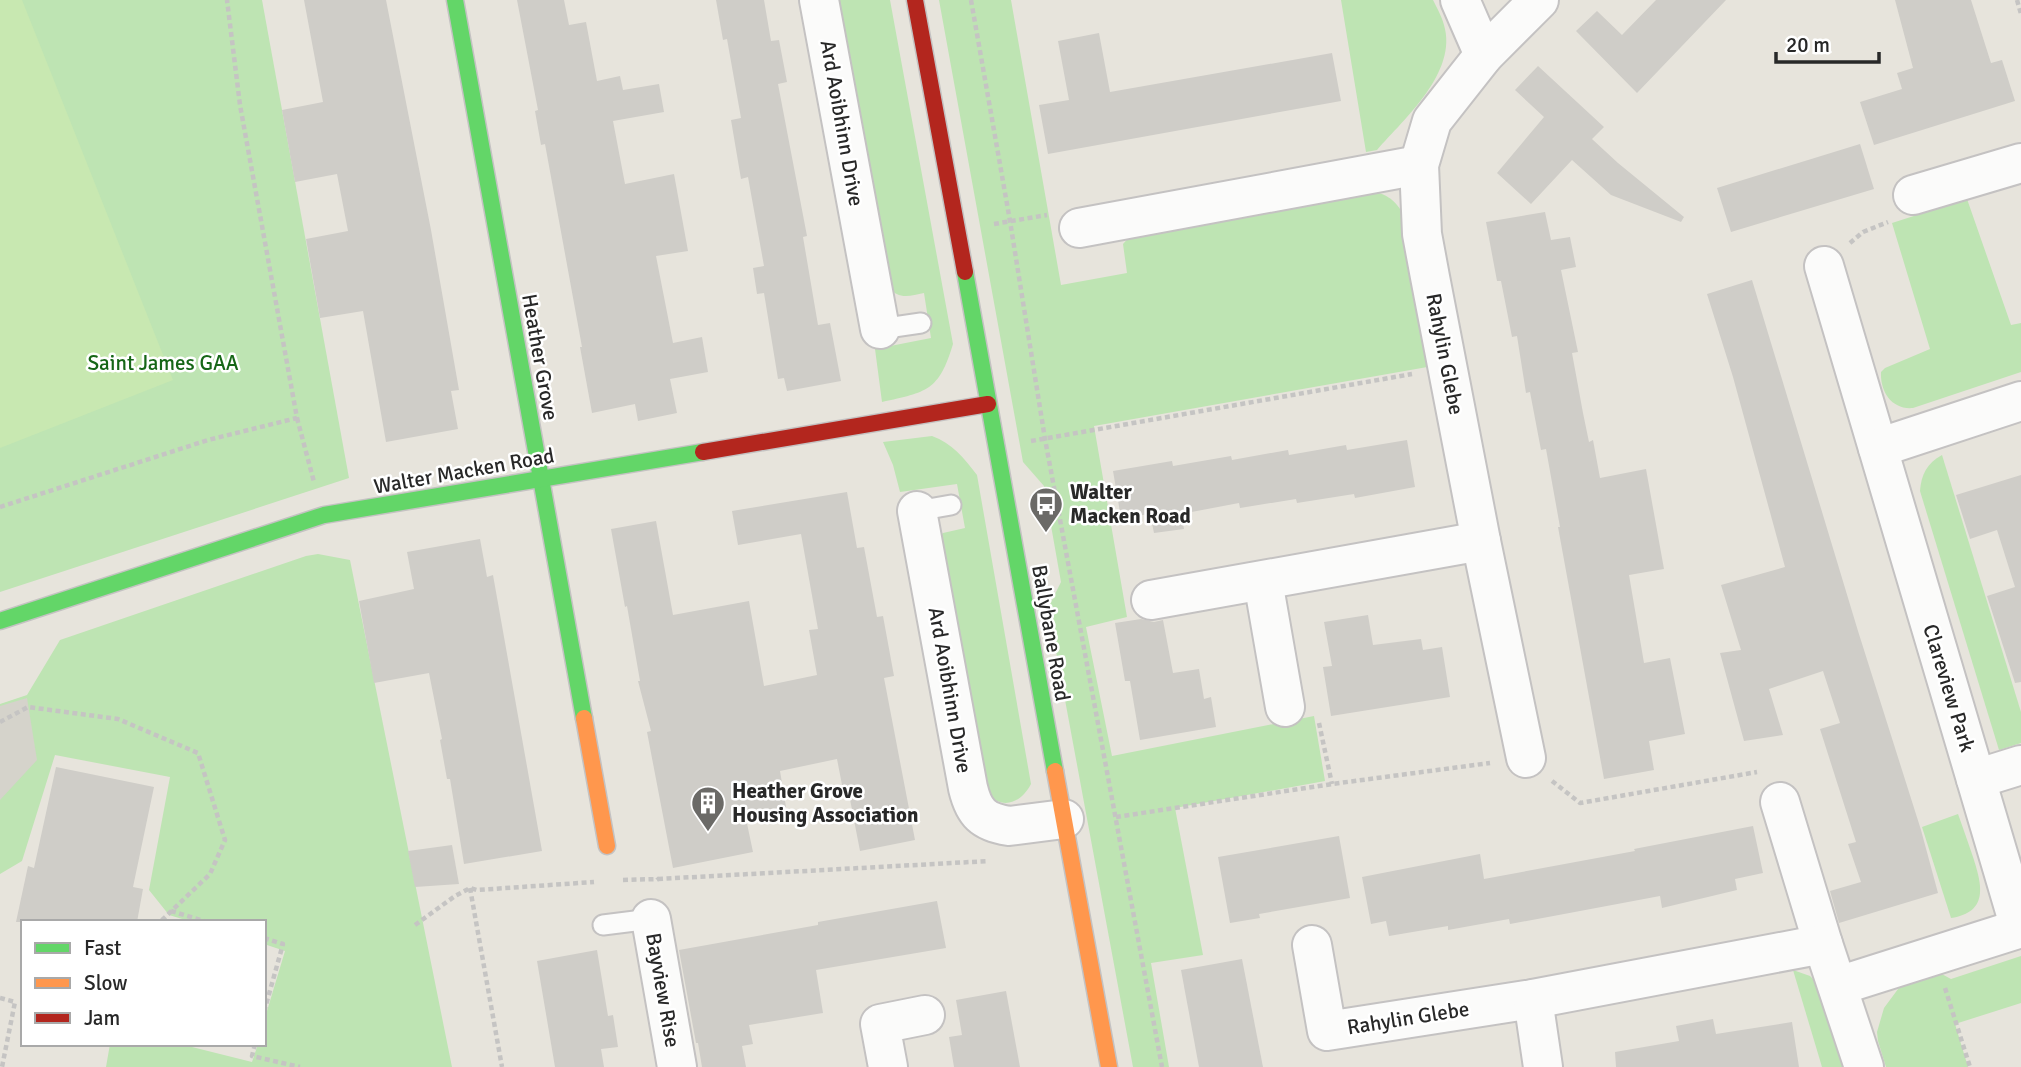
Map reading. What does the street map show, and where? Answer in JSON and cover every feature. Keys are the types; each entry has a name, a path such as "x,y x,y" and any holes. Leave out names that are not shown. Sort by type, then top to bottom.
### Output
{"street":[{"name":"Heather Grove","path":"455,0 607,846"},
{"name":"Ard Aoibhinn Drive","path":"819,0 880,329"},
{"name":"Ballybane Road","path":"915,0 1109,1067"},
{"path":"1460,0 1484,55"},
{"name":"Rahylin Glebe","path":"1526,758 1422,234 1419,165 1432,121 1484,55 1539,0"},
{"path":"1913,195 2021,163"},
{"path":"1079,228 1419,165"},
{"name":"Clareview Park","path":"1824,266 2021,928 1838,986"},
{"path":"1878,449 2021,401"},
{"name":"Walter Macken Road","path":"0,621 324,515 988,404"},
{"name":"Ard Aoibhinn Drive","path":"934,508 968,788 974,806 978,814 1002,825 1064,819"},
{"path":"1151,600 1481,541"},
{"path":"1263,581 1285,707"},
{"path":"1976,779 2021,765"},
{"path":"1780,802 1864,1067"},
{"name":"Bayview Rise","path":"651,919 677,1067"},
{"name":"Rahylin Glebe","path":"1312,945 1327,1031 1533,999 1823,944"},
{"path":"1533,999 1543,1067"},
{"path":"888,1067 880,1024 925,1015"}],"lane":[{"name":"Ard Aoibhinn Drive","path":"880,329 921,323"},
{"name":"Bayview Rise","path":"603,925 651,919"}],"path":[{"path":"227,0 240,105 297,418 324,515"},
{"name":"Ballybane Road","path":"971,0 1045,439 1162,1067"},
{"path":"2017,0 2021,14"},
{"path":"958,229 1051,215 1079,228"},
{"path":"996,447 1447,368"},
{"path":"0,507 208,440 297,418"},
{"path":"1285,707 1315,702 1332,783"},
{"path":"0,722 28,707 118,719 198,754 225,840 210,874 162,920"},
{"path":"1116,817 1332,783 1526,758 1580,803 1757,771 1780,802"},
{"path":"607,846 612,881"},
{"path":"415,925 470,888 477,890 999,860"},
{"path":"651,919 658,879"},
{"path":"470,888 502,1067"},
{"path":"171,911 200,920"},
{"path":"266,939 283,944 266,1005"},
{"path":"1935,956 1970,1067"},
{"path":"0,998 15,1002 2,1067"},
{"path":"255,1046 252,1056 300,1067"}],"green space":[{"name":"Saint James GAA","path":"0,0 262,0 349,478 0,592"},
{"path":"0,0 22,0 173,380 0,448"},
{"path":"838,0 890,0 953,344 942,371 929,387 921,392 882,402 875,349 931,338 924,293 900,295 889,287"},
{"path":"939,0 1011,0 1061,285 1127,273 1123,244 1133,233 1369,190 1389,197 1403,213 1433,366 1094,426 1127,617 1086,627 1112,756 1314,716 1325,781 1175,808 1203,955 1151,963 1169,1067 1133,1067 1048,608 1061,582 1044,486 1023,462"},
{"path":"1341,0 1433,0 1444,25 1446,43 1436,77 1414,109 1377,150 1366,152"},
{"path":"1967,199 2011,325 2021,323 2021,372 1913,408 1899,406 1885,393 1881,372 1930,349 1892,223"},
{"path":"932,436 952,447 977,475 1031,784 1023,795 1013,802 1001,802 989,796 938,537 943,533 965,528 957,484 900,492 883,442"},
{"path":"1942,455 2021,712 2021,743 1999,750 1920,491 1926,470"},
{"path":"318,554 350,560 452,1067 106,1067 110,1046 188,1046 252,1062 257,1046 266,1046 266,1014 285,951 266,945 266,920 185,920 169,915 149,890 170,777 55,755 22,861 0,874 0,704 27,695 60,640"},
{"path":"1958,814 1979,877 1980,896 1972,910 1951,918 1922,827"},
{"path":"2021,956 2021,1003 1955,1024 1968,1067 1886,1067 1877,1032 1884,1008 1901,985 1938,972 1951,979"},
{"path":"1793,970 1810,976 1820,986 1847,1067 1822,1067"}],"shaded area":[{"path":"27,698 37,760 0,800 0,706"}],"building":[{"path":"304,0 386,0 459,390 451,391 458,429 386,442 363,311 320,318 306,239 348,231 337,174 295,182 282,110 323,102"},
{"path":"517,0 564,0 569,25 586,22 597,81 620,76 623,90 659,84 664,112 613,121 625,184 674,174 688,251 656,256 673,343 702,337 708,372 670,379 677,413 638,421 635,404 592,413 545,144 541,145 535,111 538,110"},
{"path":"716,0 764,0 771,41 779,40 787,82 778,84 807,236 803,237 818,325 830,323 841,381 787,391 784,378 778,379 764,293 757,294 753,268 764,266 748,177 741,179 731,120 741,118 727,39 723,40"},
{"path":"1656,0 1726,0 1637,93 1576,31 1597,11 1622,35"},
{"path":"1895,0 1971,0 1991,63 2002,60 2015,101 1874,145 1860,102 1902,89 1897,73 1913,68"},
{"path":"1099,33 1110,92 1332,53 1341,101 1048,154 1039,105 1069,100 1058,41"},
{"path":"1538,66 1604,127 1592,139 1684,217 1681,222 1611,195 1572,160 1531,204 1497,173 1544,117 1515,90"},
{"path":"1860,144 1874,189 1731,232 1717,188"},
{"path":"1545,212 1551,240 1570,237 1576,267 1561,270 1578,352 1572,353 1583,413 1589,442 1593,440 1600,478 1646,469 1664,569 1629,575 1644,663 1670,658 1685,734 1649,741 1654,770 1604,779 1546,449 1541,450 1530,392 1526,393 1517,336 1512,337 1501,281 1497,281 1486,222"},
{"path":"1752,280 1938,893 1839,923 1830,891 1861,882 1848,844 1856,842 1820,729 1840,723 1823,671 1769,689 1783,735 1744,741 1720,653 1741,650 1721,585 1785,567 1733,377 1707,294"},
{"path":"1407,440 1415,487 1355,498 1354,494 1297,503 1296,499 1240,508 1239,503 1181,514 1184,529 1154,533 1150,514 1121,518 1113,471 1172,461 1173,466 1231,456 1232,460 1288,450 1289,455 1346,445 1347,450"},
{"path":"2021,475 2021,682 2015,683 1987,596 2015,587 1997,530 1970,539 1956,495"},
{"path":"847,492 857,548 864,547 877,617 883,616 894,676 884,678 915,840 860,851 848,789 843,790 837,759 780,771 786,807 745,814 753,852 673,868 647,732 651,731 638,681 627,606 625,607 611,529 656,521 673,615 749,601 764,686 817,675 809,630 818,629 801,534 738,545 732,511"},
{"path":"480,539 487,577 493,575 542,851 464,864 429,673 374,683 359,601 414,589 407,552"},
{"path":"1368,615 1373,645 1421,639 1423,650 1442,647 1450,697 1331,716 1323,667 1332,666 1324,622"},
{"path":"1141,619 1154,622 1163,620 1173,673 1199,669 1204,699 1211,697 1216,727 1140,740 1130,681 1125,681 1115,623"},
{"path":"56,767 154,787 133,887 143,889 137,920 16,922 28,866 34,868"},
{"path":"1753,826 1763,873 1735,879 1737,890 1662,908 1660,896 1510,924 1509,919 1448,930 1448,926 1389,936 1386,921 1371,924 1362,877 1480,854 1484,879"},
{"path":"1339,836 1350,898 1259,914 1260,918 1230,923 1218,857"},
{"path":"452,845 459,884 415,887 408,851"},
{"path":"937,901 946,948 816,970 823,1013 749,1025 753,1044 742,1046 746,1067 702,1067 679,950"},
{"path":"597,950 608,1016 613,1015 618,1047 601,1049 604,1067 555,1067 537,961"},
{"path":"1242,959 1263,1067 1199,1067 1181,970"},
{"path":"1006,991 1020,1067 954,1067 949,1037 962,1035 956,1000"},
{"path":"1713,1019 1716,1034 1792,1022 1799,1067 1616,1067 1615,1052 1679,1041 1676,1026"}],"traffic: fast":[{"path":"455,0 584,718"},
{"path":"965,272 1055,771"},
{"path":"0,621 324,515 703,452"}],"traffic: slow":[{"path":"584,718 607,846"},
{"path":"1055,771 1109,1067"}],"traffic: jam":[{"path":"915,0 965,272"},
{"path":"703,452 988,404"}],"place":[{"name":"Walter Macken Road","path":"1046,534"},
{"name":"Heather Grove Housing Association","path":"708,833"}]}
